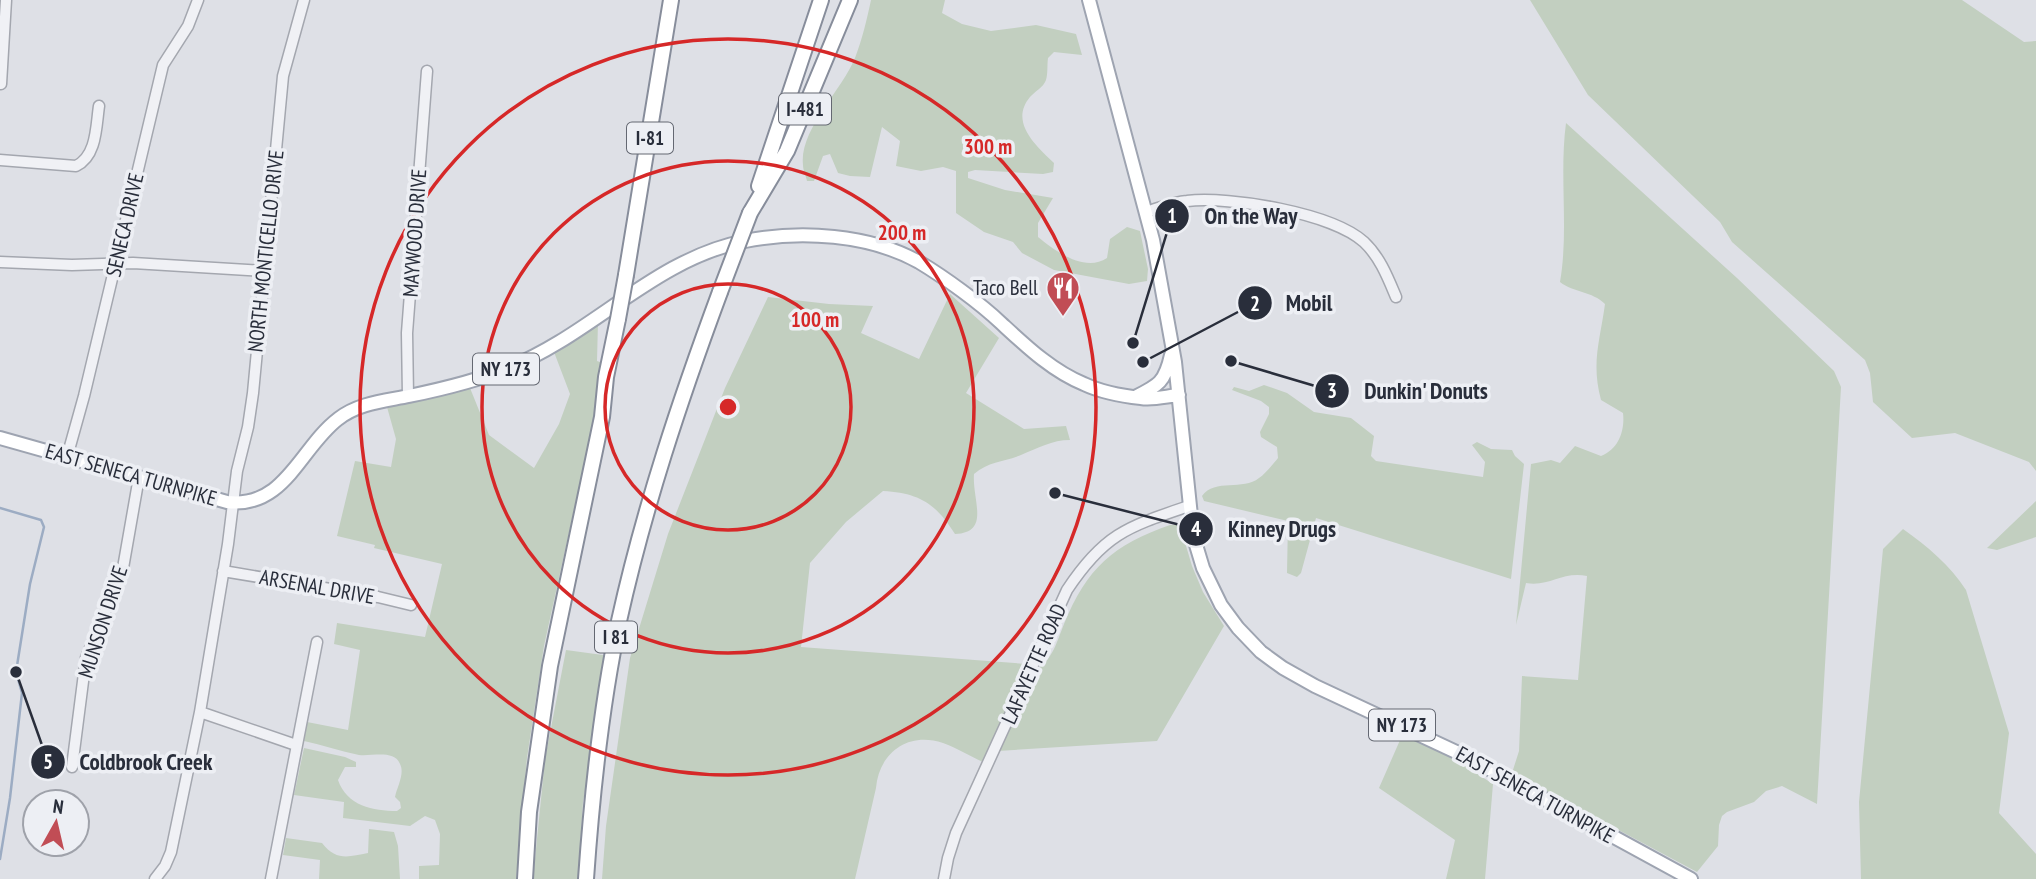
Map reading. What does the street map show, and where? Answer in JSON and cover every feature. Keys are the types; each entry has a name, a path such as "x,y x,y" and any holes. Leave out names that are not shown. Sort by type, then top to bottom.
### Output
{"highway":[{"name":"I-81","path":"525,879 530,812 550,666 602,417 670,0"},
{"name":"I 81","path":"586,879 599,747 619,622 656,478 680,402 750,213 821,0"},
{"name":"I-481","path":"750,213 788,151 850,0"}],"main road":[{"path":"1089,0 1153,240 1179,395"},
{"name":"EAST SENECA TURNPIKE","path":"0,438 233,503 245,503 267,495 284,481 325,430 341,417 377,402 468,382 509,368 577,331 645,285 688,260 742,242 781,236 850,240 890,249 919,263 966,296 1051,365 1083,384 1134,397 1179,395 1189,506 1198,555 1221,605 1253,644 1283,668 1315,686 1469,758 1692,879"},
{"path":"1134,397 1155,387 1161,381 1167,373 1173,348"}],"street":[{"path":"1,85 6,0"},
{"name":"SENECA DRIVE","path":"67,457 163,65 188,26 198,0"},
{"name":"NORTH MONTICELLO DRIVE","path":"155,879 171,852 200,712 253,393 283,76 303,0"},
{"name":"MAYWOOD DRIVE","path":"408,396 407,333 427,71"},
{"path":"0,160 76,166 92,147 99,106"},
{"path":"1146,212 1186,201 1210,200 1252,205 1328,222 1354,233 1373,251 1396,298"},
{"path":"0,262 72,265 133,263 264,271"},
{"name":"MUNSON DRIVE","path":"72,767 86,659 123,568 139,477"},
{"name":"LAFAYETTE ROAD","path":"944,879 956,833 1073,581 1087,561 1124,530 1189,506"},
{"name":"ARSENAL DRIVE","path":"223,571 411,605"},
{"path":"271,879 317,642"},
{"path":"200,712 296,745"}],"green space":[{"path":"871,0 945,0 942,13 962,24 991,31 1036,25 1076,34 1082,55 1054,52 1048,58 1046,80 1030,97 1022,115 1027,133 1054,163 1053,172 1043,174 975,170 968,172 968,178 1005,190 1053,198 1038,223 1038,237 1062,254 1080,262 1098,262 1107,258 1110,239 1127,227 1140,231 1148,269 1147,281 1129,284 1054,270 1022,253 1013,242 984,232 956,213 956,171 943,167 921,171 896,166 900,141 882,127 870,177 838,173 830,154 823,156 814,181 807,181 803,165 808,138 855,58"},
{"path":"1530,0 1962,0 2024,42 2036,41 2036,471 2029,462 1955,433 1912,438 1873,402 1870,373 1865,360 1732,242 1720,222 1588,95"},
{"path":"1566,123 1737,278 1834,371 1841,387 1817,804 1782,786 1766,791 1754,802 1727,812 1722,816 1719,825 1718,846 1697,872 1512,773 1519,751 1522,676 1578,680 1587,576 1526,583 1516,625 1531,464 1551,460 1560,463 1575,446 1601,456 1616,444 1623,426 1623,413 1601,400 1598,387 1597,352 1605,304 1560,282 1564,243 1563,163"},
{"path":"950,294 999,338 966,393 1024,429 1066,426 1070,440 1057,441 991,464 974,474 976,521 973,528 966,532 955,534 941,515 926,502 907,494 883,491 846,522 810,563 801,647 1027,664 983,762 948,745 930,740 907,743 889,755 878,776 855,879 602,879 606,826 630,658 668,534 725,388 768,297 873,306 861,333 919,359"},
{"path":"598,322 597,361 606,364 544,646 527,758 516,879 419,879 419,866 439,865 440,834 435,820 425,816 410,826 343,818 344,802 294,795 304,748 356,762 356,767 345,767 338,780 342,789 354,801 379,810 397,811 401,808 395,797 402,772 397,759 387,755 359,755 304,741 307,722 348,730 360,650 334,644 337,623 425,637 442,564 337,536 355,461 391,467 396,439 387,407 470,388 489,435 534,468 559,424 570,394 554,352"},
{"path":"1264,385 1287,393 1314,412 1351,418 1374,436 1371,456 1376,461 1483,477 1485,462 1472,445 1477,442 1491,449 1512,450 1524,464 1511,579 1316,518 1301,573 1297,577 1287,573 1288,521 1204,501 1202,496 1214,487 1252,482 1264,474 1278,458 1277,447 1261,437 1260,432 1269,414 1269,407 1261,401 1232,390 1234,387 1249,391"},
{"path":"2036,501 2036,537 1997,550 1987,548"},
{"path":"1170,525 1177,525 1181,529 1203,592 1224,626 1157,741 998,751 1037,669 1051,655 1073,604 1093,573 1117,550"},
{"path":"1903,529 1938,557 1966,590 2009,733 1999,813 2036,854 2036,879 1861,879 1859,802 1883,549"},
{"path":"566,650 610,656 583,802 578,879 533,879 545,759"},
{"path":"1404,731 1432,745 1493,784 1485,879 1446,879 1455,840 1379,788"},
{"path":"369,829 394,832 398,846 400,879 319,879 320,860 283,855 286,838 322,843 337,855 368,853"}],"waterway":[{"path":"0,508 41,520 44,527 30,584 16,672 22,693 0,859"}],"place":[{"name":"Taco Bell","path":"1063,318"},
{"name":"On the Way","path":"1133,343"},
{"name":"Dunkin' Donuts","path":"1231,361"},
{"name":"Mobil","path":"1143,362"},
{"name":"Kinney Drugs","path":"1055,493"},
{"name":"Coldbrook Creek","path":"16,672"}]}
